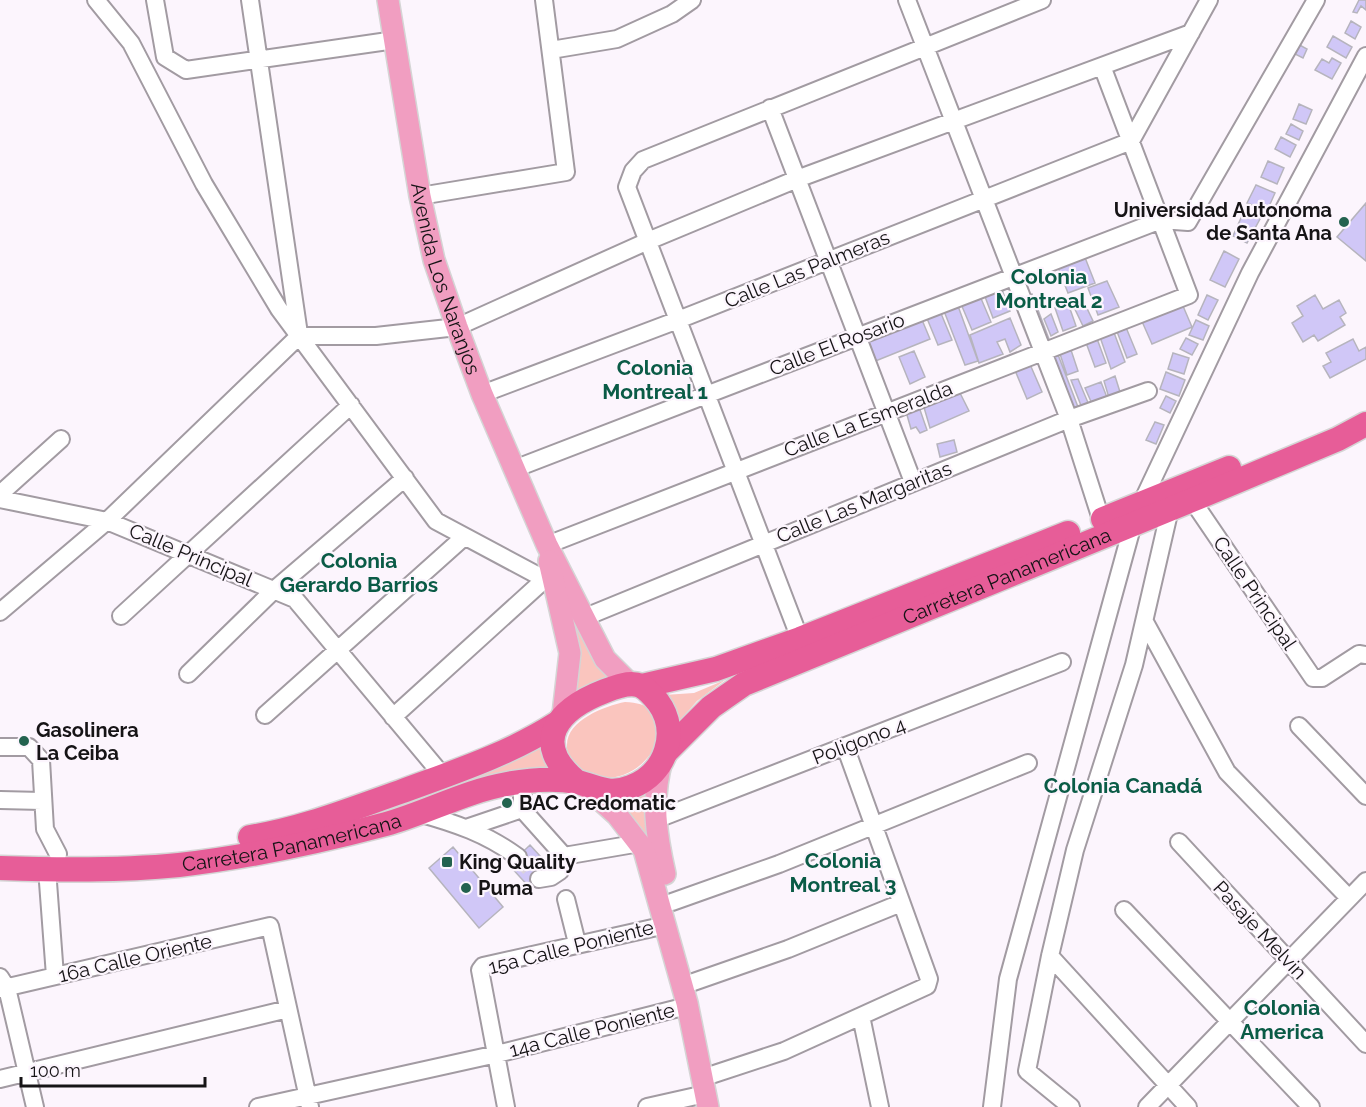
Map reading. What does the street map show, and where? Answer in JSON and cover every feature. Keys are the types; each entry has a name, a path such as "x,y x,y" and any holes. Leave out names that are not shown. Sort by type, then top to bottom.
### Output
{"highway":[{"name":"Carretera Panamericana","path":"664,756 711,707 744,684 1138,513 1303,439 1366,408"},
{"name":"Carretera Panamericana","path":"636,685 716,669 800,639 1101,519 1181,505 1338,439 1366,424"},
{"path":"636,685 654,697 667,717 670,729 664,756 645,780 633,786 608,791 581,784 557,759 553,748 560,719 589,698 636,685"},
{"name":"Carretera Panamericana","path":"0,868 215,845 275,833 494,758 560,719"},
{"name":"Carretera Panamericana","path":"0,853 52,862 128,868 220,860 389,823 504,784 527,782 581,784"}],"main road":[{"name":"Avenida Los Naranjos","path":"388,0 420,196 434,260 457,327 514,469 547,545 583,618 604,659 636,685"},
{"name":"Avenida Los Naranjos","path":"547,545 548,582 570,653 560,719"},
{"path":"664,756 655,797 655,820 672,902 683,988"},
{"path":"581,784 617,815 640,843 650,865 683,988 705,1093"}],"street":[{"path":"96,0 131,43 204,184 279,309 436,521 548,582 393,717"},
{"path":"155,0 165,57 186,70 395,40"},
{"path":"250,0 300,336"},
{"path":"420,196 566,172 544,0"},
{"path":"551,50 617,39 671,7 692,0"},
{"path":"907,0 1069,419 1101,519"},
{"path":"800,639 627,187 633,171 643,160 1042,0"},
{"path":"1131,141 1209,0"},
{"path":"1102,66 1161,220 1188,222 1316,0"},
{"path":"0,612 107,521 300,336 376,336 457,327 648,241 797,179 1191,33"},
{"path":"992,1107 1008,979 1138,513 1250,273 1366,56"},
{"path":"147,73 165,57"},
{"path":"770,108 913,482"},
{"name":"Calle Las Palmeras","path":"482,394 678,320 1131,141"},
{"name":"Calle El Rosario","path":"514,469 706,393 1161,220"},
{"name":"Calle La Esmeralda","path":"547,545 1189,295 1161,220"},
{"name":"Calle Las Margaritas","path":"583,618 763,542 1069,419 1148,391"},
{"path":"121,616 351,405"},
{"path":"0,494 61,439"},
{"path":"188,674 274,590 405,478"},
{"name":"Calle Principal","path":"0,500 107,521 295,599 443,776"},
{"path":"1071,1107 1027,1071 1050,956 1075,850 1134,665 1144,622 1181,505"},
{"name":"Calle Principal","path":"1181,505 1313,678 1322,678 1363,655"},
{"path":"265,715 464,537"},
{"path":"1144,622 1227,772 1348,897"},
{"name":"Poligono 4","path":"655,820 1062,662"},
{"path":"1299,726 1366,796"},
{"path":"647,1107 705,1093 784,1051 927,986 929,979 845,746"},
{"path":"0,747 28,747 41,760 45,829 52,862 55,976"},
{"path":"672,902 779,864 873,824 1028,764"},
{"path":"527,782 522,795 522,809 564,856"},
{"path":"0,800 42,801"},
{"path":"469,827 522,809"},
{"path":"418,812 469,827 496,841 518,857"},
{"name":"Pasaje Melvin","path":"1179,842 1366,1044"},
{"path":"564,856 640,843"},
{"path":"539,879 551,877 560,872 564,856"},
{"path":"1147,1107 1366,881"},
{"path":"566,899 577,943"},
{"name":"14a Calle Poniente","path":"258,1107 309,1101 497,1054 788,949 901,903"},
{"path":"1124,910 1311,1107"},
{"name":"15a Calle Poniente","path":"497,1054 480,973 483,966 666,924"},
{"name":"16a Calle Oriente","path":"2,985 55,976 270,926 288,1009"},
{"path":"1050,956 1188,1107"},
{"path":"2,985 35,1107"},
{"path":"0,1079 288,1009 309,1101"},
{"path":"861,1016 880,1107"},
{"path":"497,1054 506,1107"}],"shaded area":[{"path":"568,604 613,679 577,692 580,659"},
{"path":"725,680 697,701 676,725 664,695 694,693"},
{"path":"625,702 643,705 654,714 659,725 658,739 652,752 641,765 626,774 606,778 582,774 572,761 567,749 573,728 580,721 598,711"},
{"path":"545,740 553,768 534,768 461,784 528,753"},
{"path":"652,784 659,873 637,822 614,797"}],"building":[{"path":"1359,0 1366,0 1366,10 1361,6 1357,13 1353,12"},
{"path":"1351,21 1361,27 1355,39 1345,33"},
{"path":"1333,36 1352,47 1346,58 1327,47"},
{"path":"1296,43 1307,49 1303,58 1291,52"},
{"path":"1332,58 1341,63 1332,79 1315,70 1322,59 1329,63"},
{"path":"1299,104 1312,110 1306,124 1293,119"},
{"path":"1291,124 1303,131 1299,140 1286,134"},
{"path":"1281,137 1296,145 1290,157 1275,149"},
{"path":"1268,161 1284,168 1277,184 1261,177"},
{"path":"1256,185 1275,193 1267,211 1247,203"},
{"path":"1366,203 1366,261 1337,237"},
{"path":"1245,209 1260,219 1247,243 1233,236"},
{"path":"1224,251 1239,259 1225,287 1210,280"},
{"path":"1084,255 1095,283 1068,293 1057,265"},
{"path":"1107,281 1119,307 1098,315 1088,288"},
{"path":"1001,287 1010,311 993,318 984,294"},
{"path":"1032,294 1049,339 1042,342 1025,297"},
{"path":"1207,295 1218,300 1208,320 1198,315"},
{"path":"1315,295 1323,309 1339,300 1346,313 1340,317 1345,325 1318,341 1314,335 1303,342 1292,323 1303,316 1297,306"},
{"path":"980,296 991,322 972,330 961,304"},
{"path":"1082,298 1093,321 1083,326 1072,303"},
{"path":"1180,299 1192,327 1152,344 1140,317"},
{"path":"1068,303 1076,326 1063,331 1055,308"},
{"path":"958,306 978,361 965,365 944,311"},
{"path":"940,311 952,340 938,345 926,316"},
{"path":"1051,314 1058,332 1051,336 1044,319"},
{"path":"920,315 930,339 873,362 863,338"},
{"path":"1010,318 1021,345 1010,352 1005,339 997,342 1003,354 979,363 970,335"},
{"path":"1196,320 1209,326 1203,340 1189,335"},
{"path":"1125,325 1137,354 1127,358 1116,329"},
{"path":"1113,330 1125,362 1111,369 1099,334"},
{"path":"1096,336 1106,363 1095,367 1085,340"},
{"path":"1186,338 1198,344 1192,355 1180,349"},
{"path":"1353,339 1359,351 1366,347 1366,359 1330,378 1323,366 1331,362 1326,353"},
{"path":"1070,347 1078,371 1067,375 1059,351"},
{"path":"914,351 925,377 910,384 899,357"},
{"path":"1057,352 1078,407 1068,409 1047,355"},
{"path":"1173,353 1189,358 1184,374 1168,369"},
{"path":"1029,362 1042,392 1027,399 1014,368"},
{"path":"1166,372 1185,380 1179,396 1160,389"},
{"path":"1115,376 1120,392 1109,398 1104,381"},
{"path":"1078,379 1089,405 1082,408 1071,380"},
{"path":"1101,382 1108,400 1093,406 1085,388"},
{"path":"959,391 969,411 930,428 923,404"},
{"path":"1166,396 1176,401 1170,413 1160,408"},
{"path":"918,404 927,430 920,433 916,427 911,429 905,408"},
{"path":"1155,422 1164,425 1156,444 1146,440"},
{"path":"954,440 957,452 940,457 937,444"},
{"name":"Puma","path":"530,845 551,868 530,888 509,865"},
{"name":"Puma","path":"453,847 503,907 479,928 429,868"}],"tunnel":[{"path":"518,857 539,879"}],"place":[{"name":"Universidad Autonoma de Santa Ana","path":"1344,222"},
{"name":"Gasolinera La Ceiba","path":"24,741"},
{"name":"BAC Credomatic","path":"507,803"},
{"name":"King Quality","path":"447,862"},
{"name":"Puma","path":"466,888"}],"district":[{"name":"Colonia Montreal 2","path":"1049,289"},
{"name":"Colonia Montreal 1","path":"655,380"},
{"name":"Colonia Gerardo Barrios","path":"359,573"},
{"name":"Colonia Canadá","path":"1123,786"},
{"name":"Colonia Montreal 3","path":"843,873"},
{"name":"Colonia America","path":"1282,1020"}]}
